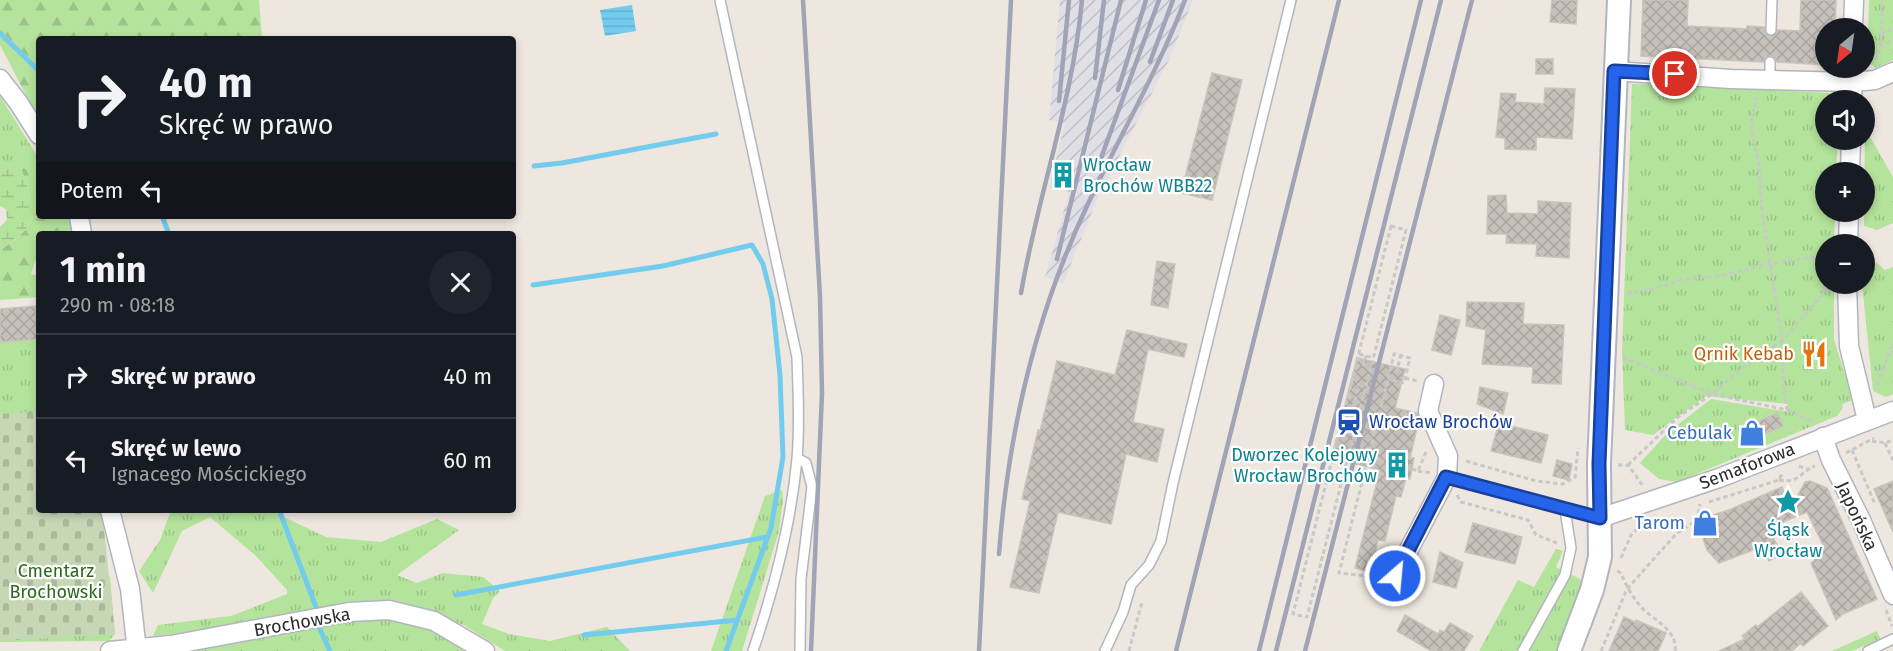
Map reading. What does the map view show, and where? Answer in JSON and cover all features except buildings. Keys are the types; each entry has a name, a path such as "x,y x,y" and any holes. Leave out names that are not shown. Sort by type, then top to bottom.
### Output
{"street":[{"path":"1569,651 1598,572 1600,557 1599,464 1614,71 1619,0"},
{"path":"1853,18 1854,0"},
{"path":"1614,71 1815,75"},
{"path":"1866,78 1875,80 1893,72"},
{"path":"0,79 36,130"},
{"path":"1847,294 1849,346 1867,420"},
{"path":"1395,576 1446,477 1448,456 1428,411 1434,384"},
{"name":"Semaforowa","path":"1600,518 1719,478 1893,411"},
{"name":"Japońska","path":"1823,437 1831,460 1861,520 1893,594"},
{"path":"111,513 130,589 137,650"},
{"name":"Brochowska","path":"110,651 137,650 348,612 389,610 434,621 485,651"}],"lane":[{"path":"720,0 796,357 799,408 797,458 786,529 774,584 753,651"},
{"path":"1105,651 1131,585 1149,565 1161,541 1291,0"},
{"path":"1771,30 1772,0"},
{"path":"797,458 806,463 812,487 801,579 800,651"},
{"path":"1446,477 1600,518"},
{"path":"1523,651 1565,575 1571,548 1565,510"},
{"path":"1868,651 1893,639"}],"path":[{"path":"1875,59 1880,46 1882,0"},
{"path":"1881,34 1893,30"},
{"path":"1880,46 1893,41"},
{"path":"1766,74 1759,90 1751,130 1758,165 1762,210 1782,341 1787,410"},
{"path":"1391,226 1406,230 1373,358 1306,617 1293,614 1391,226"},
{"path":"1619,295 1680,280 1724,275 1815,257"},
{"path":"1610,464 1629,465 1678,417 1782,341 1823,294"},
{"path":"1875,392 1893,342"},
{"path":"1603,351 1617,354 1712,394 1787,410 1818,424 1823,437"},
{"path":"1359,354 1373,358"},
{"path":"1388,378 1404,383 1410,358 1394,354 1338,573 1369,577 1395,576"},
{"path":"1396,373 1401,355"},
{"path":"1363,366 1366,356"},
{"path":"1353,408 1359,383"},
{"path":"1346,406 1360,409"},
{"path":"1840,455 1872,441 1886,443 1893,440"},
{"path":"1462,453 1465,461 1536,481 1563,484 1575,477 1579,441"},
{"path":"1886,443 1893,460"},
{"path":"1418,471 1429,446"},
{"path":"1852,450 1875,504"},
{"path":"1368,456 1383,460"},
{"path":"1629,465 1647,493"},
{"path":"1693,506 1723,499 1779,480 1788,482 1818,465"},
{"path":"1792,469 1800,466 1808,469"},
{"path":"1412,469 1424,472"},
{"path":"1779,480 1783,472"},
{"path":"1446,477 1461,501 1528,520 1536,535 1571,548"},
{"path":"1601,651 1627,589 1676,534 1697,520 1700,504"},
{"path":"1616,571 1621,573 1627,589 1642,608 1670,632 1676,643 1675,651"}],"shaded area":[{"path":"1060,0 1193,0 1169,60 1099,195 1063,284 1045,277 1069,192 1049,188 1065,123 1049,120"}],"green space":[{"path":"0,0 259,0 262,36 36,36 36,114 0,45"},
{"path":"1869,0 1893,0 1893,60 1876,68 1875,18 1868,18"},
{"path":"1632,84 1815,92 1815,150 1837,150 1837,162 1815,162 1815,222 1835,222 1834,234 1815,234 1815,294 1834,294 1834,340 1853,400 1842,404 1843,408 1837,416 1677,482 1659,479 1640,463 1667,433 1711,399 1789,412 1787,404 1706,396 1653,435 1625,430 1622,351","holes":["1777,413 1783,426 1768,432 1762,420","1756,423 1761,436 1746,442 1741,429"]},
{"path":"0,96 36,154 36,173 20,168 0,171"},
{"path":"1875,146 1893,177 1893,223 1877,230 1864,226 1864,222 1875,222 1875,162 1865,162 1865,150 1875,150"},
{"path":"21,168 31,169 36,173 36,219 72,219 74,231 36,231 36,260 31,274 36,275 36,297 0,300 0,250 23,232 29,224 32,215 30,195"},
{"path":"21,168 30,195 32,215 23,232 0,250 0,227 7,220 6,209 0,206 0,171"},
{"path":"1877,263 1885,270 1893,267 1893,394 1886,397 1873,391 1863,294 1875,294 1875,264"},
{"name":"Cmentarz Brochowski","path":"36,339 36,513 42,513 110,577 115,634 109,641 0,642 0,342"},
{"name":"Cmentarz Brochowski","path":"36,411 36,513 102,513 115,634 0,641 0,414"},
{"path":"782,490 779,531 742,651 711,651 765,496"},
{"path":"170,513 275,513 326,537 381,542 437,519 459,530 397,575 417,583 443,573 483,577 500,591 493,598 482,624 509,634 550,641 607,627 630,651 505,651 464,625 420,611 153,636 158,625 231,616 287,594 287,590 256,556 210,517 182,531 153,593 139,571 160,540"},
{"path":"1556,549 1563,551 1556,567 1584,581 1585,587 1556,651 1479,651 1518,580 1534,587"},
{"path":"379,618 427,628 465,651 197,651 196,649 297,628"},
{"path":"1877,631 1880,639 1852,651 1832,651"}],"water":[{"path":"632,5 636,31 605,36 600,10"}],"waterway":[{"path":"0,33 36,68"},
{"path":"534,166 562,163 716,134"},
{"path":"163,219 168,231"},
{"path":"533,285 663,266 752,245 763,264 772,299 780,375 783,457 771,528 726,651"},
{"path":"280,513 316,607"},
{"path":"456,595 767,537"},
{"path":"584,635 738,620"},
{"path":"319,627 330,651"}],"railway":[{"path":"803,0 820,297 822,393 811,651"},
{"path":"979,651 1011,0"},
{"path":"1059,101 1069,0"},
{"path":"1021,293 1071,74 1082,0"},
{"path":"1095,78 1104,0"},
{"path":"1057,259 1121,0"},
{"path":"1118,90 1146,0"},
{"path":"1097,169 1159,0"},
{"path":"1150,62 1173,0"},
{"path":"999,554 1003,509 1017,420 1039,332 1053,289 1087,206 1151,78 1185,0"},
{"path":"1176,651 1339,0"},
{"path":"1259,651 1421,0"},
{"path":"1276,651 1441,0"},
{"path":"1305,651 1472,0"}],"place":[{"name":"Wrocław Brochów WBB22","path":"1063,175"},
{"name":"Qrnik Kebab","path":"1814,354"},
{"name":"Wrocław Brochów","path":"1349,422"},
{"name":"Cebulak","path":"1752,433"},
{"name":"Dworzec Kolejowy Wrocław Brochów","path":"1397,465"},
{"name":"Śląsk Wrocław","path":"1788,502"},
{"name":"Tarom","path":"1705,523"}],"route":[{"path":"1395,576 1446,477 1600,518 1599,464 1614,71 1675,74"}]}
